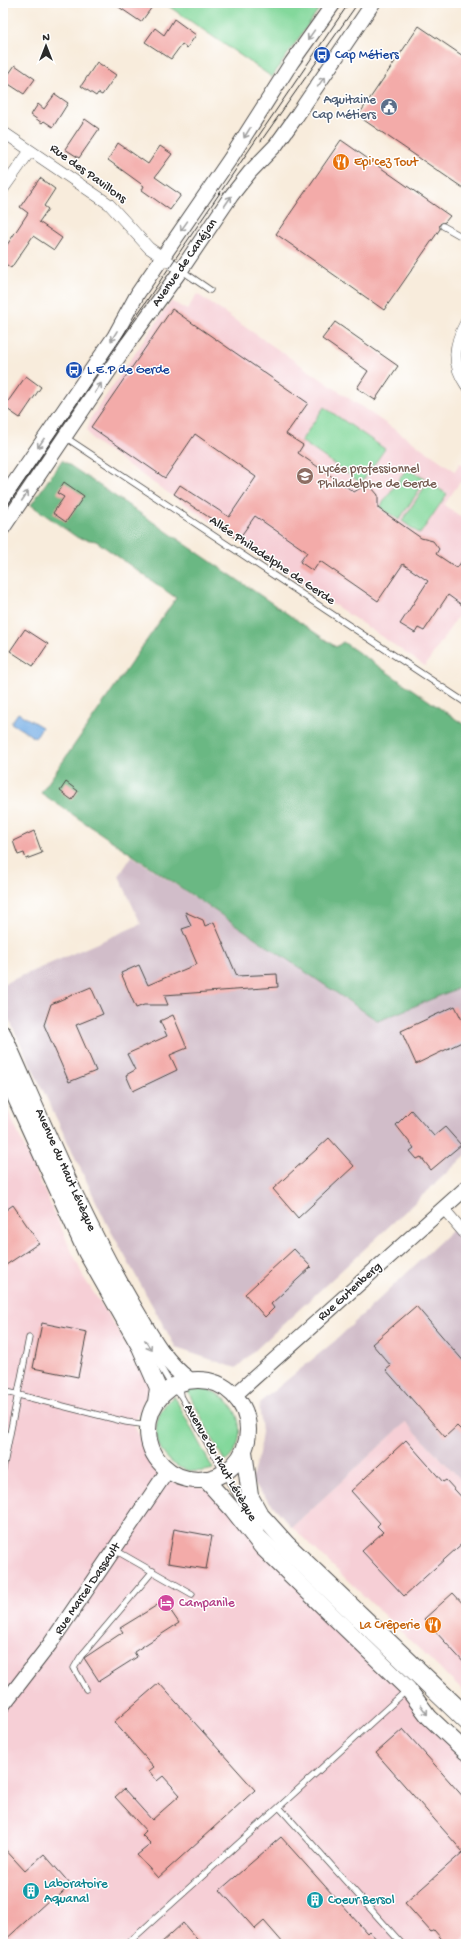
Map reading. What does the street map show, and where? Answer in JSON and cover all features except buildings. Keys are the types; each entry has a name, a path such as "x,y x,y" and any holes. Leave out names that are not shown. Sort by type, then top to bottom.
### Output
{"main road":[{"name":"Avenue du Haut Lévèque","path":"3,1034 20,1109 86,1252 140,1346 158,1388 156,1402"},
{"name":"Avenue du Haut Lévèque","path":"11,1069 102,1252 180,1383"},
{"path":"206,1380 222,1385 235,1395 243,1408 248,1422 248,1436 244,1451 236,1463 223,1474 206,1479 186,1478 168,1470 156,1457 149,1442 148,1425 150,1413 156,1402 180,1383 206,1380"},
{"name":"Avenue du Haut Lévèque","path":"244,1451 250,1496 260,1514 287,1544 466,1715"},
{"name":"Avenue du Haut Lévèque","path":"206,1479 233,1510 262,1548 408,1689 429,1717 466,1752"}],"street":[{"name":"Avenue de Canéjan","path":"3,499 114,337 138,293 230,159 292,62 334,3"},
{"name":"Avenue de Canéjan","path":"3,528 66,437 128,343 181,270 231,196 250,172 276,145 373,3"},
{"name":"Rue des Pavillons","path":"3,132 109,204 119,213 138,237 163,258 181,270"},
{"name":"Rue des Pavillons","path":"3,189 30,150"},
{"path":"466,322 457,338 456,349 457,363 461,378 466,385"},
{"name":"Rue Gutenberg","path":"235,1395 466,1188"},
{"path":"443,1208 466,1235"},
{"name":"Rue Marcel Dassault","path":"3,1705 50,1644 168,1470"}],"lane":[{"path":"443,226 466,239"},
{"path":"181,270 210,290"},
{"name":"Allée Philadelphe de Gerde","path":"66,437 466,703"},
{"name":"Avenue du Haut Lévèque","path":"3,1052 11,1069"},
{"name":"Avenue du Haut Lévèque","path":"20,1109 40,1136 92,1249"},
{"path":"104,1269 137,1328"},
{"path":"3,1469 29,1338"},
{"name":"Avenue du Haut Lévèque","path":"145,1341 180,1383 223,1474 248,1514 263,1534 466,1729"},
{"path":"3,1391 126,1422 148,1425"},
{"path":"115,1549 192,1594"},
{"path":"86,1689 74,1668 81,1656 153,1571"},
{"path":"127,1944 408,1689"},
{"path":"279,1807 402,1944"}],"shaded area":[{"name":"Lycée professionnel Philadelphe de Gerde","path":"197,294 455,471 460,463 466,467 466,485 460,482 444,505 466,520 466,604 425,666 152,482 94,441 87,431 91,418 171,301 187,310"},
{"path":"132,856 378,1020 466,985 466,1155 236,1368 176,1348 107,1224 3,1007 3,984 141,924 119,876"},
{"path":"3,1100 84,1278 153,1384 133,1423 147,1452 167,1481 221,1491 466,1753 466,1944 3,1944"},
{"path":"466,1217 466,1485 406,1422 292,1527 251,1481 259,1453 262,1432 259,1403 336,1340"},
{"path":"406,1422 466,1485 466,1559 464,1561 466,1560 466,1694 292,1527"}],"green space":[{"path":"164,3 323,3 272,77"},
{"path":"324,407 385,449 361,483 301,441"},
{"path":"62,460 336,647 343,642 466,726 466,985 378,1021 41,793 176,598 96,541 78,538 31,505"},
{"path":"407,468 426,480 399,520 380,507"},
{"path":"428,482 447,494 420,534 402,521"},
{"path":"199,1388 213,1392 225,1399 236,1413 240,1430 239,1439 232,1456 225,1462 187,1390"},
{"path":"174,1396 213,1469 196,1471 182,1468 170,1461 161,1450 157,1437 157,1423 163,1409"}],"water":[{"path":"18,713 42,727 35,738 11,723"}],"tram line":[{"path":"3,512 349,3"},
{"path":"261,141 358,3"}],"place":[{"name":"Cap Métiers","path":"322,55"},
{"name":"Aquitaine Cap Métiers","path":"389,107"},
{"name":"Epi'cez Tout","path":"341,162"},
{"name":"L.E.P de Gerde","path":"74,370"},
{"name":"Lycée professionnel Philadelphe de Gerde","path":"305,476"},
{"name":"Campanile","path":"166,1603"},
{"name":"La Crêperie","path":"433,1625"},
{"name":"Laboratoire Aquanal","path":"31,1891"},
{"name":"Coeur Bersol","path":"315,1900"}]}
